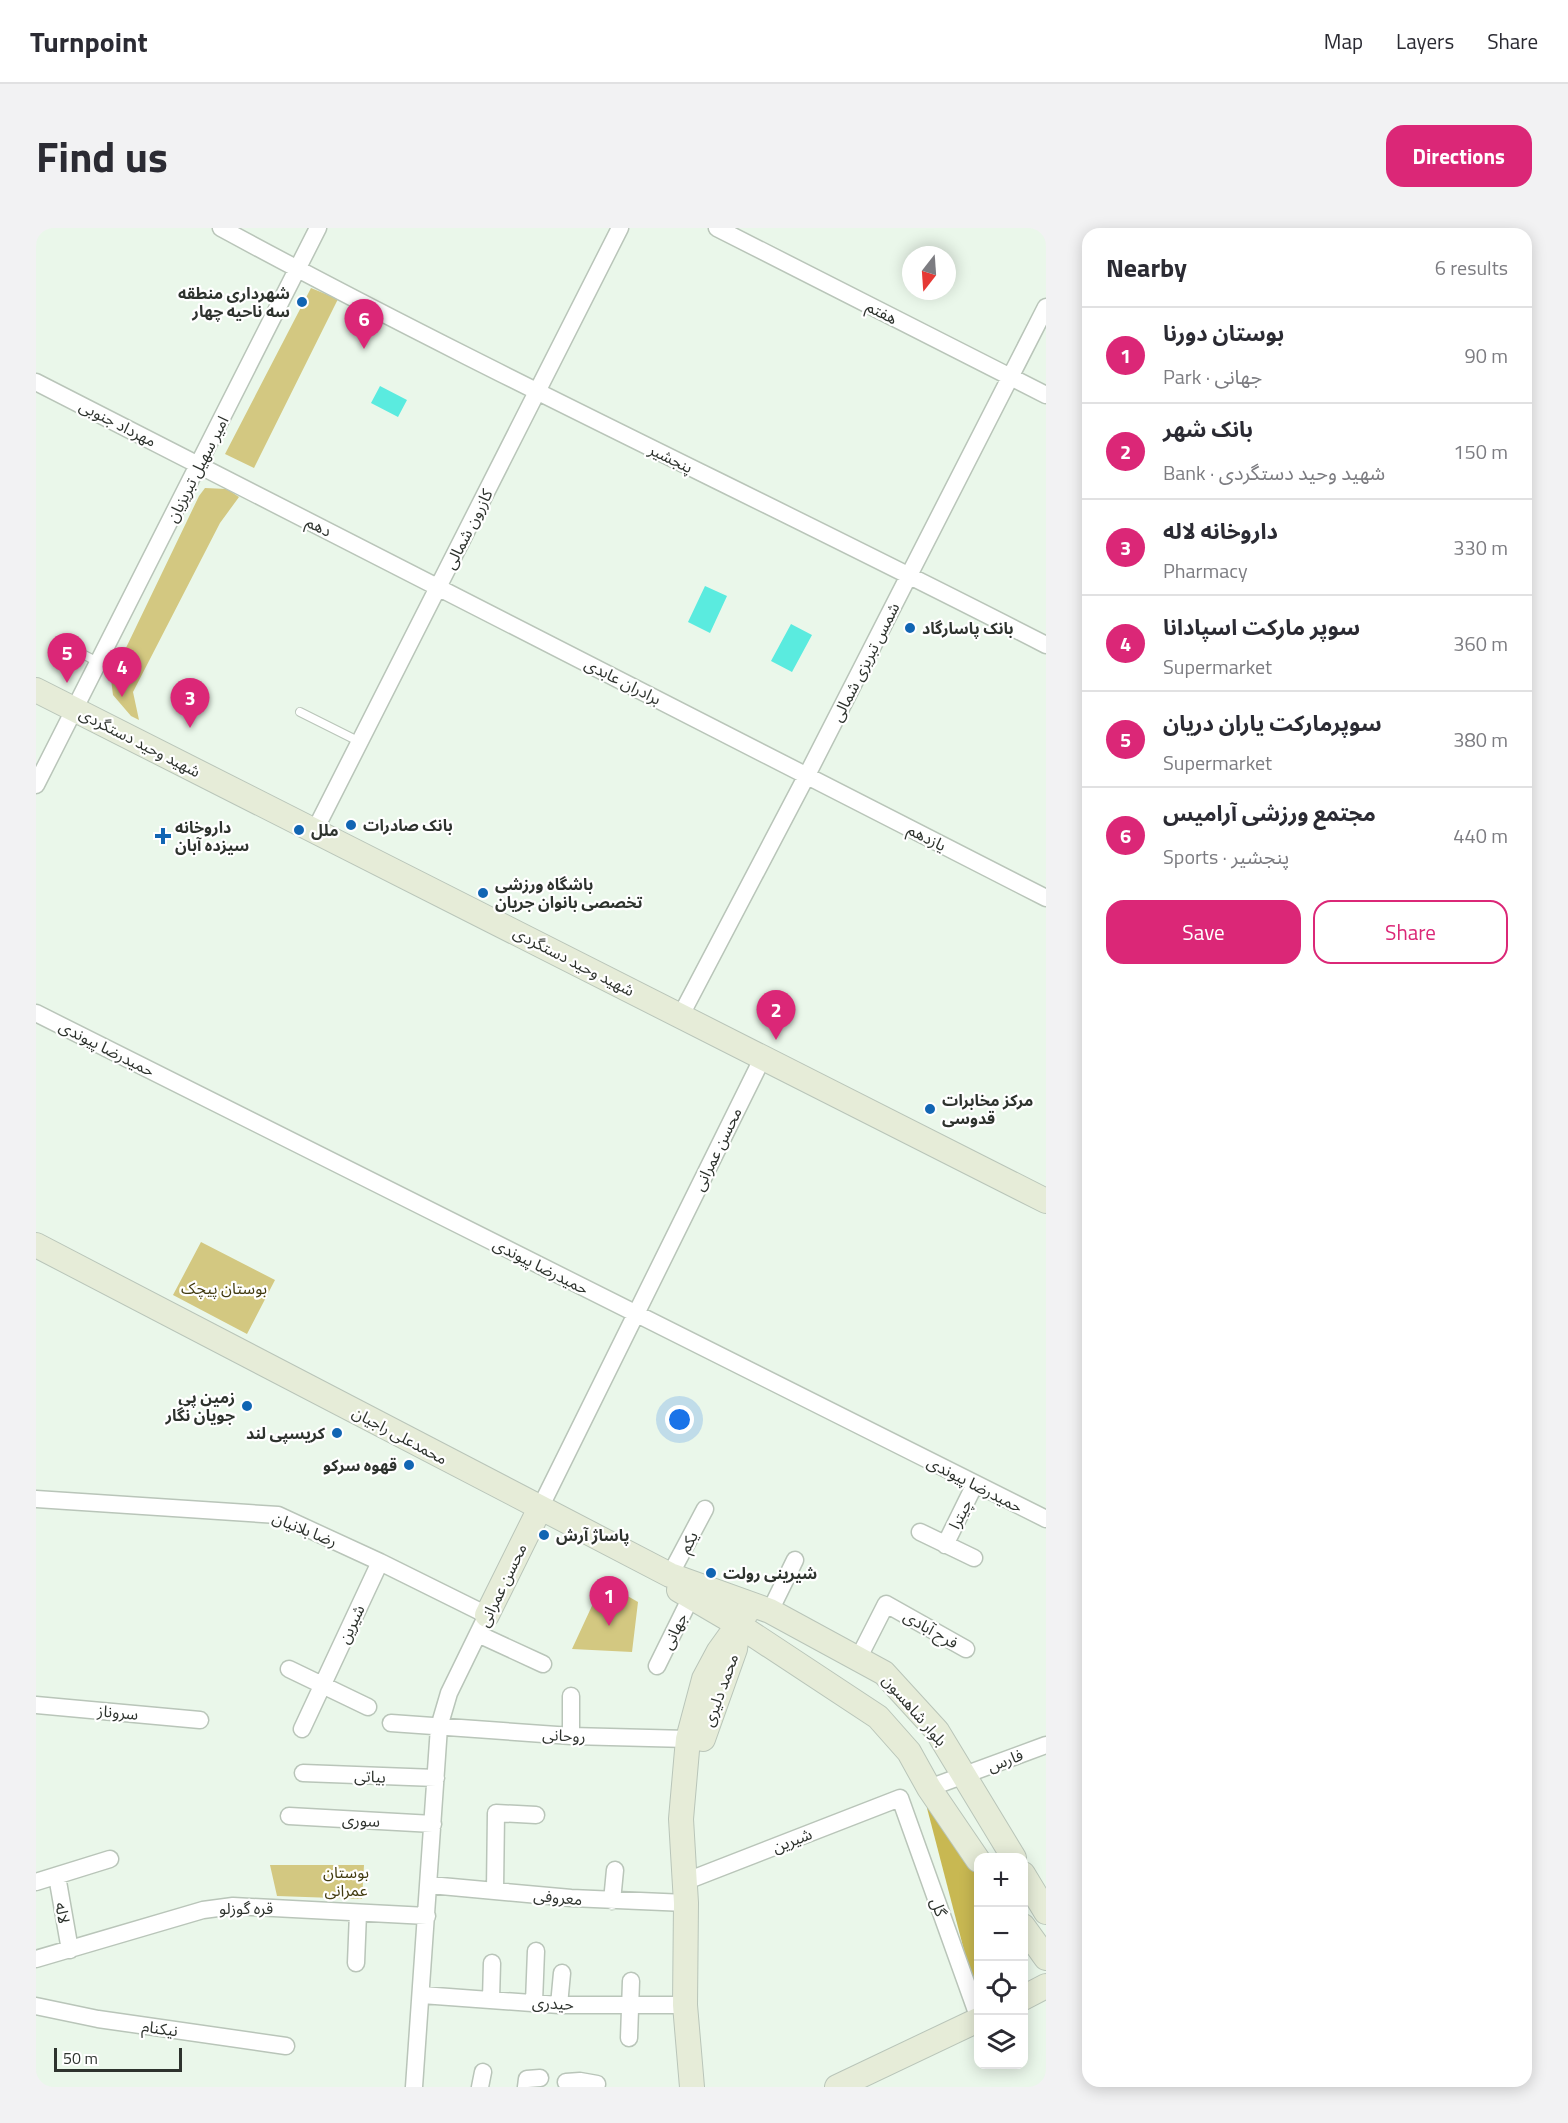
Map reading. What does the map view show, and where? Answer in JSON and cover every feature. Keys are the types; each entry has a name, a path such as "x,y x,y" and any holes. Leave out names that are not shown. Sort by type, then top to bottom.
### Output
{"main road":[{"name":"شهید وحید دستگردی","path":"36,690 1046,1201"},
{"name":"محمدعلی راجیان","path":"36,1245 691,1597 737,1624"},
{"name":"محمدعلی راجیان","path":"36,1259 537,1514 670,1575 761,1609"},
{"name":"محسن عمرانی","path":"482,1624 537,1514"},
{"path":"737,1624 761,1609"},
{"name":"بلوار شاهسون","path":"761,1609 884,1673 937,1731 1012,1853"},
{"name":"بلوار شاهسون","path":"737,1624 878,1717 909,1752 929,1788 974,1854"},
{"name":"محمد دلیری","path":"703,2087 689,1887 681,1819 688,1738 704,1679 737,1624"},
{"name":"محمد دلیری","path":"692,2087 685,2005 693,1827 703,1736 735,1649 737,1624"},
{"path":"1028,1882 1046,1912"},
{"path":"1028,1933 1046,1958"},
{"path":"1028,1995 1046,1986"},
{"path":"837,2087 974,2020"}],"street":[{"name":"پنجشیر","path":"221,228 537,392 1046,645"},
{"name":"امیر سهیل تبریزیان","path":"36,785 318,228"},
{"name":"کازرون شمالی","path":"315,830 620,228"},
{"name":"هفتم","path":"717,228 1046,395"},
{"name":"شمس تبریزی شمالی","path":"681,1015 807,776 1046,307"},
{"name":"مهرداد جنوبی","path":"36,382 200,465"},
{"name":"دهم","path":"200,465 439,587"},
{"name":"برادران عابدی","path":"439,587 807,776"},
{"name":"یازدهم","path":"807,776 1046,898"},
{"name":"حمیدرضا پیوندی","path":"36,1013 1046,1519"},
{"name":"محسن عمرانی","path":"537,1514 763,1057"},
{"name":"چیترا","path":"945,1545 975,1484"},
{"name":"رضا بلانیان","path":"36,1499 278,1515 380,1562 543,1664"},
{"name":"یکم","path":"670,1575 705,1509"},
{"name":"چیترا","path":"920,1532 974,1558"},
{"path":"761,1609 795,1560"},
{"name":"شیرین","path":"302,1729 380,1562"},
{"name":"جهانی","path":"657,1666 691,1597"},
{"name":"فرح آبادی","path":"858,1659 886,1604 966,1649"},
{"name":"محسن عمرانی","path":"414,2087 439,1727 449,1693 482,1624"},
{"path":"289,1669 368,1707"},
{"path":"570,1696 571,1736"},
{"name":"سروناز","path":"36,1704 200,1720"},
{"name":"روحانی","path":"391,1723 571,1736 688,1738"},
{"name":"فارس","path":"929,1788 1046,1745"},
{"name":"بیاتی","path":"303,1773 436,1778"},
{"name":"شیرین","path":"689,1887 900,1798"},
{"name":"گل","path":"900,1798 977,2015"},
{"path":"495,1890 496,1813 536,1815"},
{"name":"سوری","path":"289,1816 433,1824"},
{"path":"36,1882 110,1859"},
{"path":"612,1901 615,1870"},
{"name":"لاله","path":"57,1876 70,1950"},
{"name":"معروفی","path":"429,1885 612,1901 689,1887"},
{"name":"قره گوزلو","path":"36,1959 218,1907 427,1916"},
{"path":"356,1963 358,1913"},
{"path":"534,2002 536,1951"},
{"path":"491,2000 492,1963"},
{"path":"559,2005 562,1973"},
{"path":"629,2038 632,1981"},
{"name":"حیدری","path":"422,1995 559,2005 685,2005"},
{"name":"نیکنام","path":"36,2006 98,2019 286,2046"},
{"path":"575,2083 597,2084"}],"lane":[{"path":"65,645 98,662"},
{"path":"300,712 360,742"}],"green space":[{"path":"311,288 338,299 254,468 225,454"},
{"path":"205,488 227,489 239,497 220,523 133,692 139,720 131,716 113,695 111,679 199,496"},
{"name":"بوستان پیچک","path":"201,1242 275,1280 247,1334 173,1295"},
{"path":"603,1582 638,1602 632,1652 572,1649"},
{"name":"بوستان عمرانی","path":"270,1865 364,1865 362,1899 277,1896"}],"shaded area":[{"path":"936,1806 974,1867 974,1989 927,1808"}],"water":[{"path":"380,386 407,400 398,417 371,403"},
{"path":"705,586 727,596 710,633 688,622"},
{"path":"791,624 812,635 792,672 771,661"}],"place":[{"name":"شهرداری منطقه سه ناحیه چهار","path":"302,302"},
{"name":"مجتمع ورزشی آرامیس","path":"364,349"},
{"name":"بانک پاسارگاد","path":"910,628"},
{"name":"سوپرمارکت یاران دریان","path":"67,683"},
{"name":"سوپر مارکت اسپادانا","path":"122,697"},
{"name":"داروخانه لاله","path":"190,728"},
{"name":"بانک صادرات","path":"351,825"},
{"name":"ملل","path":"299,830"},
{"name":"داروخانه سیزده آبان","path":"163,836"},
{"name":"باشگاه ورزشی تخصصی بانوان جریان","path":"483,893"},
{"name":"بانک شهر","path":"776,1040"},
{"name":"مرکز مخابرات قدوسی","path":"930,1109"},
{"name":"زمین پی جویان نگار","path":"247,1406"},
{"name":"کریسپی لند","path":"337,1433"},
{"name":"قهوه سرکو","path":"409,1465"},
{"name":"پاساژ آرش","path":"544,1535"},
{"name":"شیرینی رولت","path":"711,1573"},
{"name":"بوستان دورنا","path":"609,1626"}]}
